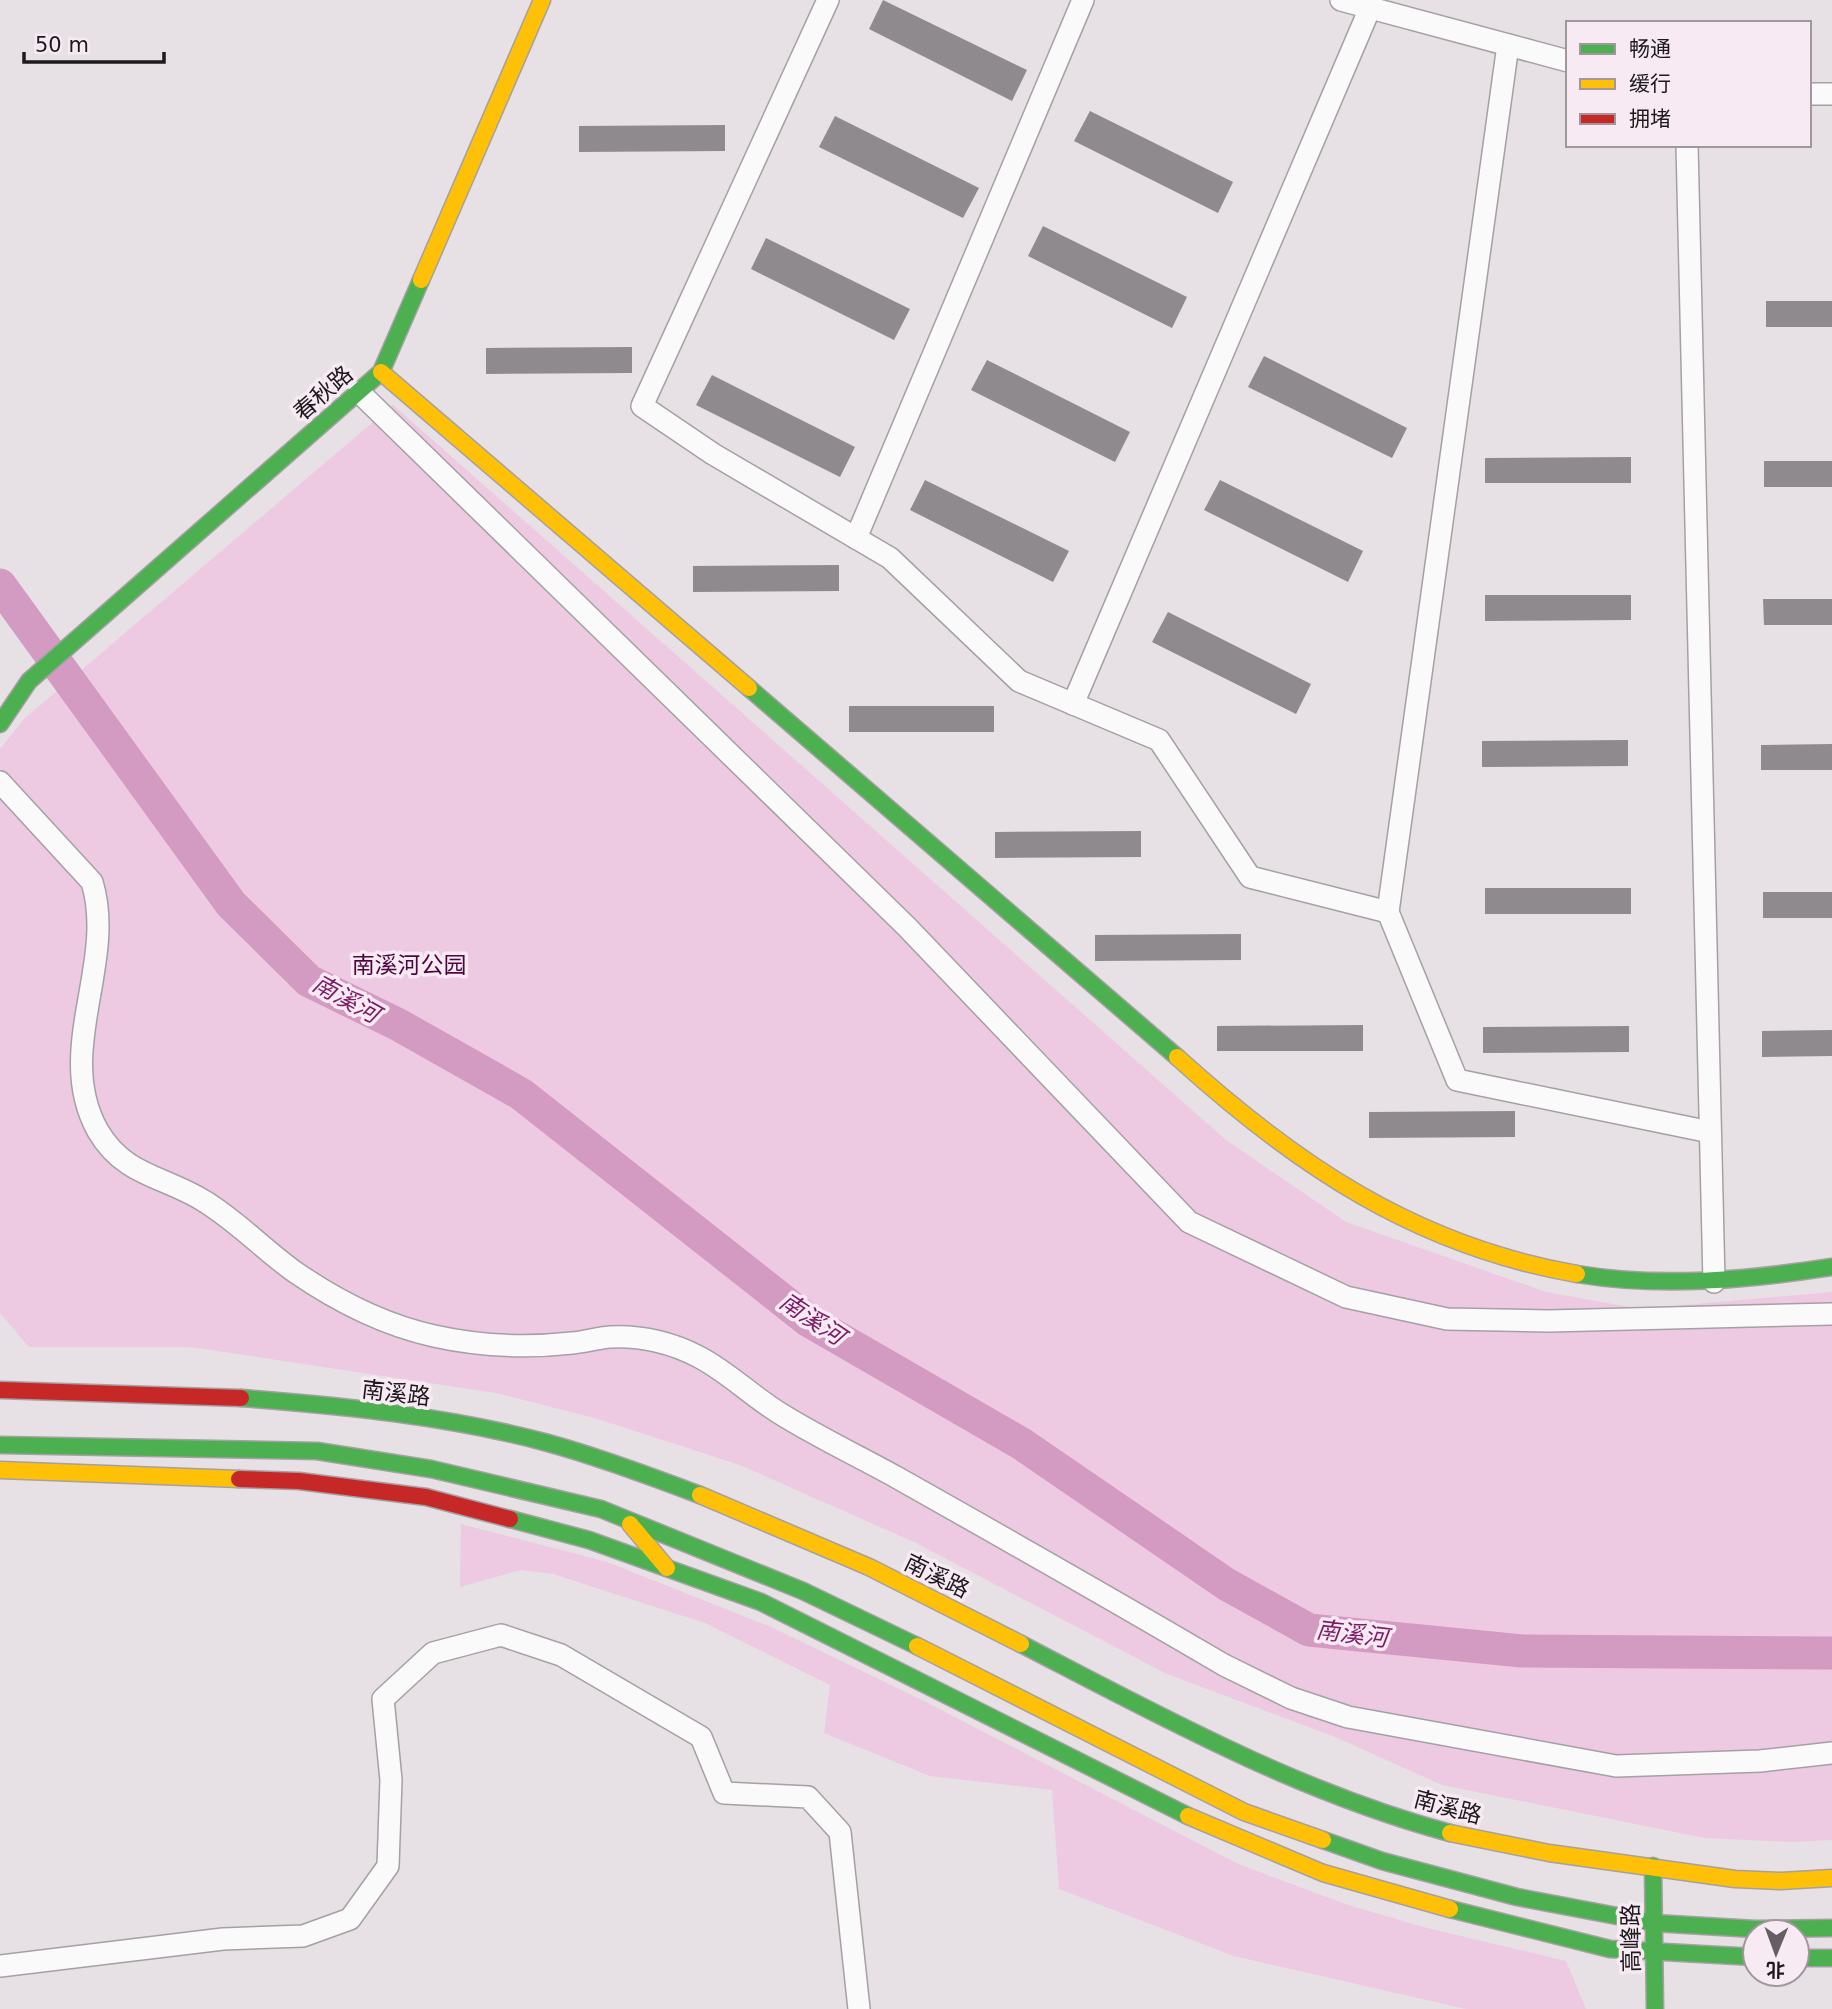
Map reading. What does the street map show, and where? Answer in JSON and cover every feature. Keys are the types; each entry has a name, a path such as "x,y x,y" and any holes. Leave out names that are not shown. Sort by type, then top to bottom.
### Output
{"main road":[{"name":"春秋路","path":"0,724 29,681 381,372 542,0"},
{"path":"381,372 1144,1029 1234,1111 1350,1190 1444,1239 1518,1261 1595,1275 1647,1281 1714,1282 1778,1277 1832,1267"},
{"name":"南溪路","path":"0,1390 186,1394 410,1416 509,1434 603,1461 788,1530 943,1604 1207,1740 1308,1785 1389,1815 1492,1843 1586,1859 1762,1882 1832,1878"},
{"path":"0,1445 317,1451 431,1469 601,1509 803,1591 1014,1693 1244,1812 1396,1865 1517,1897 1654,1923 1755,1929 1832,1928"},
{"path":"0,1470 299,1481 426,1497 589,1540 761,1602 1215,1830 1323,1873 1505,1925 1610,1949 1741,1956"},
{"path":"626,1519 667,1568"},
{"name":"高峰路","path":"1653,1866 1655,2009"},
{"path":"1811,1958 1832,1958"}],"street":[{"path":"828,0 642,406 713,454 890,558 1019,681 1159,740 1251,877 1388,912"},
{"path":"856,538 1083,0"},
{"path":"1340,0 1566,60"},
{"path":"1073,704 1370,8"},
{"path":"1508,45 1388,912 1457,1080 1710,1132"},
{"path":"1811,94 1832,94"},
{"path":"1687,147 1714,1282"},
{"path":"359,393 907,927 1189,1222 1346,1297 1447,1319 1562,1321 1832,1314"},
{"path":"0,782 92,882 98,902 99,936 81,1041 81,1076 86,1106 98,1131 115,1155 141,1173 205,1201 296,1273 371,1316 400,1328 465,1342 522,1345 640,1337 692,1354 781,1414 1224,1665 1291,1698 1348,1717 1616,1766 1760,1761 1832,1753"},
{"path":"0,1966 223,1939 303,1936 350,1919 388,1866 391,1780 383,1699 433,1653 501,1635 561,1655 701,1737 724,1793 808,1797 840,1832 859,2009"}],"green space":[{"name":"南溪河公园","path":"393,405 1226,1140 1346,1222 1546,1292 1640,1309 1832,1292 1832,1840 1791,1842 1705,1838 1442,1785 1333,1736 1165,1673 914,1542 740,1465 598,1419 496,1393 191,1347 29,1347 0,1313 0,749 24,719"},
{"path":"461,1524 607,1562 771,1627 924,1701 1238,1864 1348,1905 1423,1927 1566,1961 1586,2009 1466,2009 1234,1956 1059,1889 1052,1790 930,1776 824,1733 830,1685 705,1623 553,1574 521,1570 460,1587"}],"building":[{"path":"883,0 1027,70 1012,101 869,29"},
{"path":"1090,111 1233,182 1218,213 1074,141"},
{"path":"835,116 979,188 963,218 819,147"},
{"path":"725,125 725,151 579,152 579,126"},
{"path":"1043,226 1187,297 1172,328 1028,256"},
{"path":"766,238 910,309 894,340 751,269"},
{"path":"1766,301 1832,301 1832,327 1766,327"},
{"path":"632,347 632,373 486,374 486,348"},
{"path":"1264,356 1407,428 1392,458 1248,387"},
{"path":"987,360 1130,432 1115,462 971,390"},
{"path":"712,375 855,447 840,477 696,405"},
{"path":"1631,457 1631,483 1485,483 1485,458"},
{"path":"1764,461 1832,461 1832,487 1764,487"},
{"path":"925,480 1069,551 1053,582 910,510"},
{"path":"1220,480 1363,551 1348,582 1204,510"},
{"path":"839,565 839,591 693,592 693,566"},
{"path":"1485,595 1631,595 1631,620 1485,621"},
{"path":"1763,599 1832,599 1832,625 1764,625"},
{"path":"1168,612 1311,684 1296,714 1152,642"},
{"path":"849,706 994,706 994,732 849,732"},
{"path":"1628,740 1628,766 1482,767 1482,741"},
{"path":"1832,744 1832,770 1761,770 1761,745"},
{"path":"1141,831 1141,857 995,858 995,832"},
{"path":"1485,888 1631,888 1631,914 1485,914"},
{"path":"1763,892 1832,892 1832,918 1763,918"},
{"path":"1241,934 1241,960 1095,961 1095,935"},
{"path":"1363,1025 1363,1051 1217,1051 1217,1026"},
{"path":"1629,1026 1629,1052 1483,1053 1483,1027"},
{"path":"1832,1030 1832,1056 1762,1057 1762,1031"},
{"path":"1515,1111 1515,1137 1369,1138 1369,1112"}],"waterway":[{"name":"南溪河","path":"0,585 231,904 309,981 397,1024 521,1094 809,1321 1022,1444 1226,1584 1309,1630 1522,1651 1832,1653"}],"traffic: fast":[{"path":"0,724 29,681 381,372 421,280"},
{"path":"749,688 1177,1057"},
{"path":"1577,1274 1640,1281 1704,1281 1832,1267"},
{"path":"241,1398 396,1413 510,1434 586,1454 700,1495"},
{"path":"0,1445 317,1451 431,1469 601,1509 803,1591 917,1646"},
{"path":"510,1519 589,1540 761,1602 1188,1816"},
{"path":"1021,1644 1178,1725 1284,1774 1394,1816 1450,1833"},
{"path":"1323,1840 1382,1861 1517,1897 1654,1923 1755,1929 1832,1928"},
{"path":"1653,1866 1655,2009"},
{"path":"1450,1909 1610,1949 1741,1956"},
{"path":"1811,1958 1832,1958"}],"traffic: slow":[{"path":"421,280 542,0"},
{"path":"381,372 749,688"},
{"path":"1177,1057 1267,1133 1361,1196 1411,1222 1463,1243 1518,1261 1577,1274"},
{"path":"0,1470 239,1479"},
{"path":"700,1495 869,1567 1021,1644"},
{"path":"630,1524 667,1568"},
{"path":"917,1646 1244,1812 1323,1840"},
{"path":"1188,1816 1323,1873 1450,1909"},
{"path":"1450,1833 1549,1853 1735,1879 1781,1881 1832,1878"}],"traffic: jam":[{"path":"0,1390 241,1398"},
{"path":"239,1479 299,1481 426,1497 510,1519"}]}
